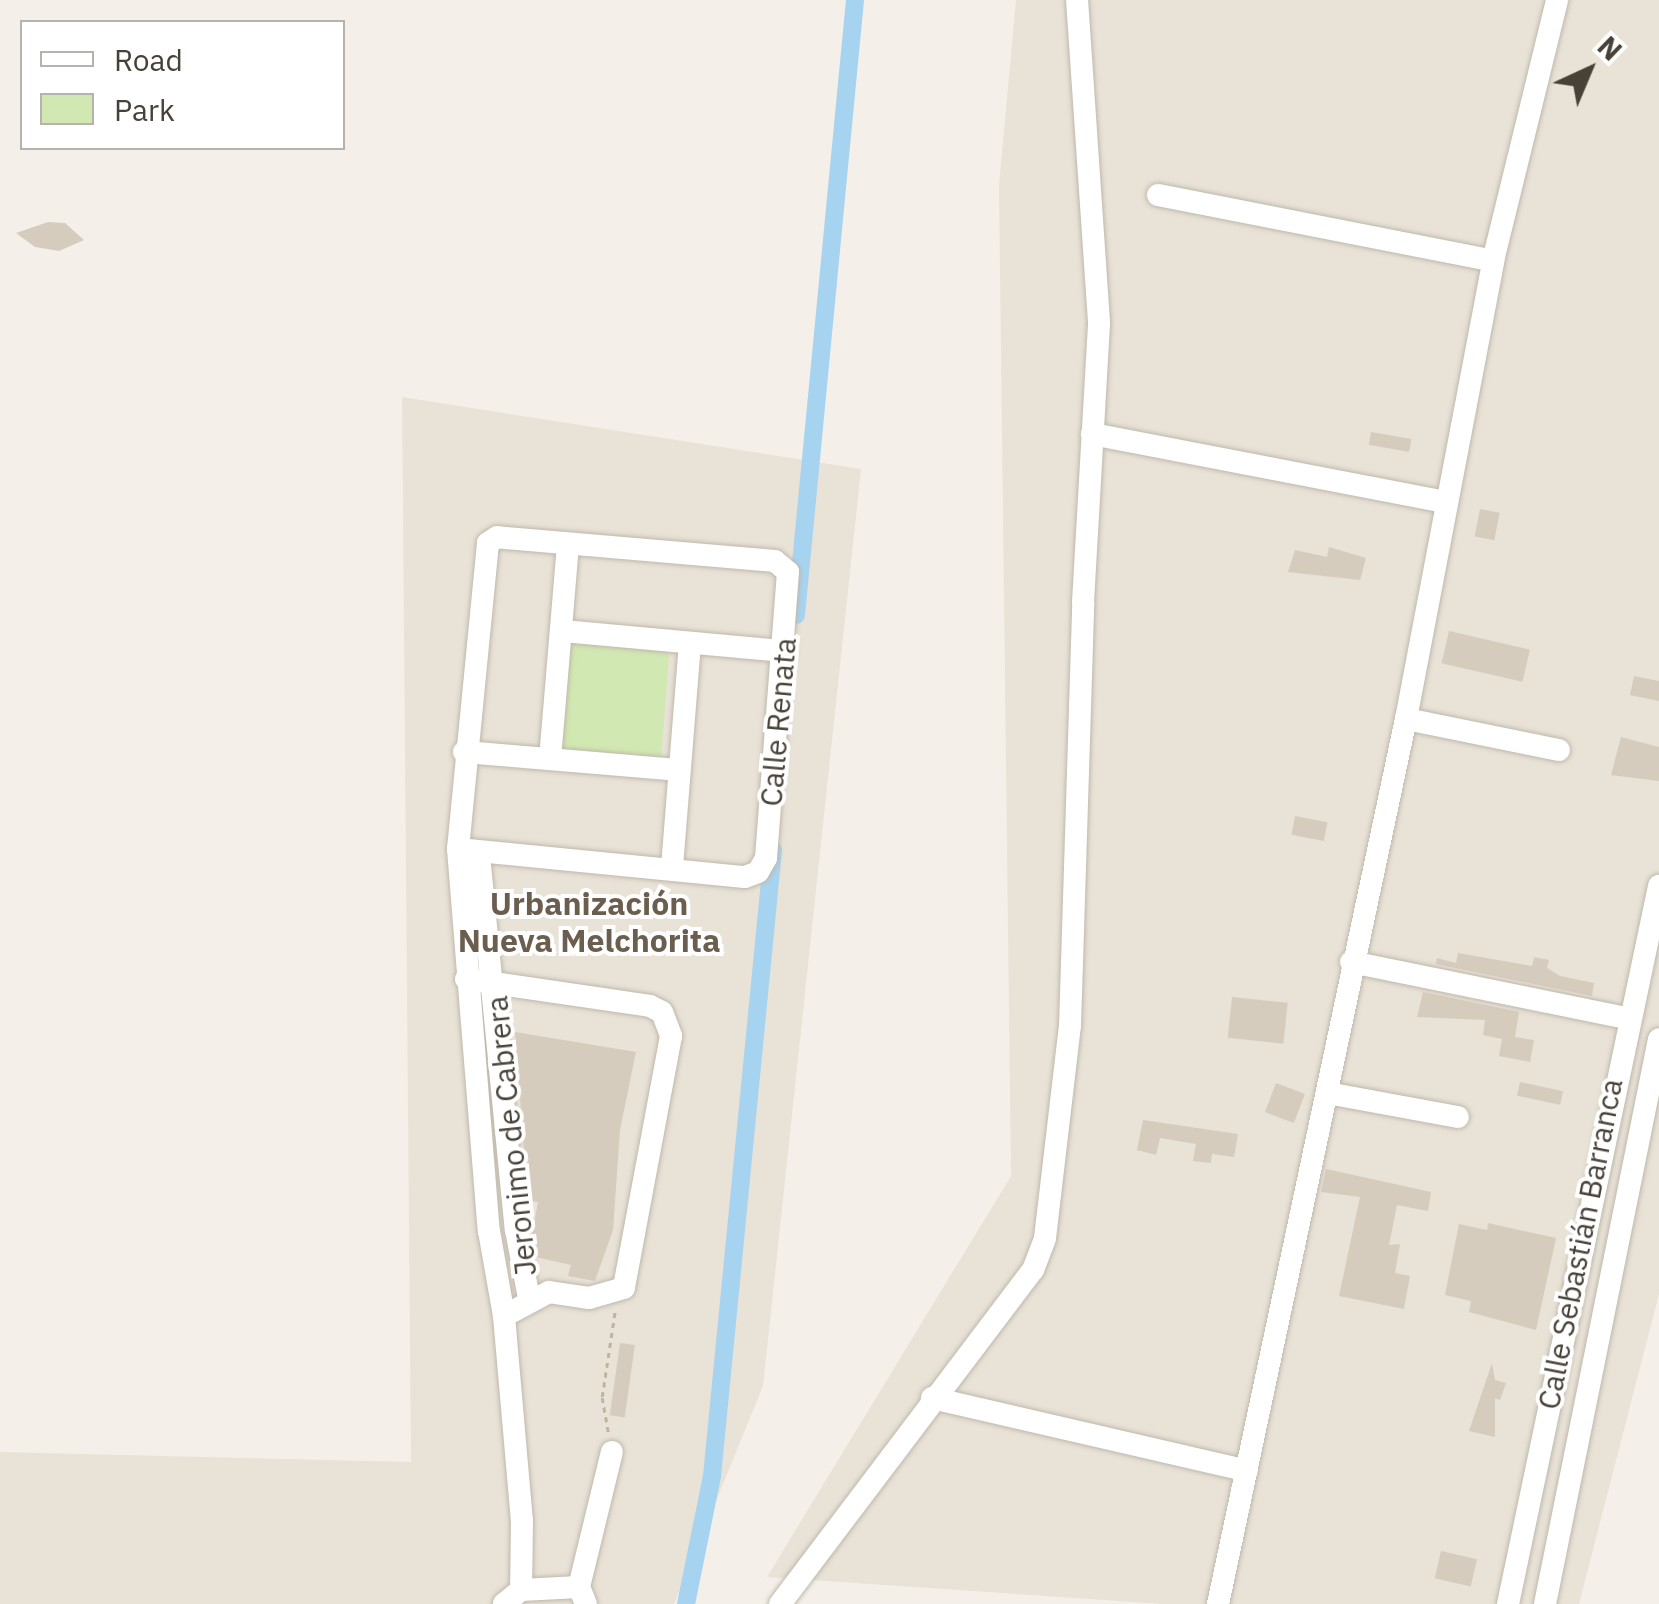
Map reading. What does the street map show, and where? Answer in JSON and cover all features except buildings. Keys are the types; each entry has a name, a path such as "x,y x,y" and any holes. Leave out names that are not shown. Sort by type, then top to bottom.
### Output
{"street":[{"path":"780,1604 1032,1270 1046,1238 1070,1026 1099,322 1077,0"},
{"path":"1218,1604 1328,1094 1351,962 1406,719 1493,261 1557,0"},
{"path":"1158,194 1493,261"},
{"path":"1092,434 1446,502"},
{"path":"550,759 568,545 497,537 488,544 464,752 469,852 466,979 489,1231 504,1316 522,1521 512,1597 583,1596 612,1452"},
{"name":"Calle Renata","path":"568,545 775,561 790,580 766,858 758,872 744,877 672,867"},
{"path":"562,630 690,645 784,650"},
{"path":"469,852 672,867 690,645"},
{"path":"1406,719 1559,750"},
{"path":"464,752 678,770"},
{"name":"Jeronimo de Cabrera","path":"469,852 494,988 516,1230 529,1298"},
{"name":"Calle Sebastián Barranca","path":"1508,1604 1626,1018 1658,897"},
{"path":"1351,962 1626,1018"},
{"path":"466,979 494,988 662,1012 671,1036 631,1268 616,1295 549,1292 529,1298 504,1316"},
{"path":"1545,1604 1659,1039"},
{"path":"1328,1094 1458,1118"},
{"path":"1609,1102 1644,1115"},
{"path":"932,1398 1247,1471"}],"path":[{"path":"612,1452 602,1397 616,1295"}],"shaded area":[{"path":"1016,0 1659,0 1659,1294 1579,1604 1163,1604 767,1577 1011,1176 999,185"},
{"path":"402,397 861,469 763,1386 674,1604 0,1604 0,1452 411,1462"}],"green space":[{"path":"558,641 663,648 669,656 661,759 547,755"}],"waterway":[{"path":"796,615 855,0"},
{"path":"686,1604 712,1476 773,850"}],"district":[{"name":"Urbanización Nueva Melchorita","path":"589,922"}]}
